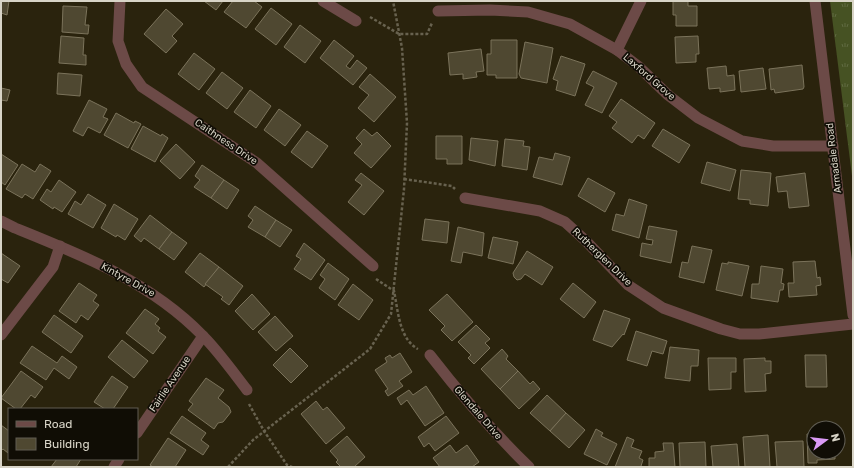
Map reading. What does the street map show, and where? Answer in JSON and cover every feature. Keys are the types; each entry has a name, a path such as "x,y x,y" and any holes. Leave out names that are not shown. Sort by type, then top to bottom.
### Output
{"street":[{"name":"Caithness Drive","path":"120,1 118,41 126,64 142,87 257,163 373,266"},
{"path":"323,1 356,22"},
{"path":"616,50 641,1"},
{"name":"Armadale Road","path":"815,1 853,315"},
{"name":"Laxford Grove","path":"438,11 490,10 528,12 570,24 616,50 638,66 668,95 698,118 742,141 773,146 833,146"},
{"name":"Rutherglen Drive","path":"464,198 540,211 565,222 586,241 628,285 663,308 721,329 740,334 759,334 853,324"},
{"name":"Kintyre Drive","path":"1,221 104,265 154,294 203,336 247,390"},
{"path":"1,335 53,267 60,246"},
{"name":"Fairlie Avenue","path":"138,432 203,336"},
{"name":"Glendale Drive","path":"430,355 468,403 529,467"}],"path":[{"path":"356,22 363,13 399,34 426,34 438,11"},
{"path":"404,179 452,186 464,198"},
{"path":"373,266 368,273 394,291 404,335 413,347 430,355"},
{"path":"247,390 247,401 264,431 287,465 292,467"}],"green space":[{"path":"830,1 853,1 853,184"}],"building":[{"path":"1,1 9,1 7,15 1,13"},
{"path":"204,1 223,1 216,10"},
{"path":"233,1 254,1 262,7 246,28 224,12"},
{"path":"673,1 688,1 688,6 697,6 697,26 676,26 676,15 673,15"},
{"path":"63,6 87,7 85,25 89,25 88,34 62,32"},
{"path":"271,8 292,24 276,45 255,29"},
{"path":"166,9 183,24 172,36 177,41 166,53 144,34"},
{"path":"300,25 321,41 305,63 284,47"},
{"path":"61,36 84,38 83,55 86,55 86,65 59,63"},
{"path":"698,36 699,54 696,54 696,62 676,63 675,37"},
{"path":"334,40 354,56 346,66 350,69 357,60 367,68 353,85 320,58"},
{"path":"491,40 517,40 517,78 496,78 496,75 487,75 487,54 491,54"},
{"path":"525,42 553,48 547,83 521,78 519,74"},
{"path":"481,49 484,71 476,72 477,77 463,79 463,74 450,75 448,53"},
{"path":"194,53 215,69 199,90 178,74"},
{"path":"561,56 585,64 575,96 556,90 558,81 553,79"},
{"path":"802,65 803,89 775,93 774,89 771,90 769,69"},
{"path":"726,66 727,76 734,75 735,90 720,92 720,88 709,89 707,68"},
{"path":"763,68 766,89 741,92 739,71"},
{"path":"593,71 617,83 602,113 585,105 594,87 586,83"},
{"path":"222,72 243,88 227,109 206,93"},
{"path":"58,73 82,75 80,96 57,94"},
{"path":"370,74 396,97 374,122 358,108 369,95 359,87"},
{"path":"1,88 10,90 7,101 1,100"},
{"path":"250,90 271,106 256,128 234,112"},
{"path":"621,99 655,123 644,139 638,135 632,143 612,128 617,122 609,116"},
{"path":"89,100 107,109 103,117 108,119 100,133 88,127 83,136 73,131"},
{"path":"279,109 301,125 285,146 264,130"},
{"path":"116,113 134,123 135,121 141,124 128,148 104,135"},
{"path":"143,126 161,136 162,134 168,138 155,162 131,149"},
{"path":"364,129 372,136 377,132 391,146 371,168 354,153 362,144 356,138"},
{"path":"663,129 690,145 679,163 652,146"},
{"path":"307,131 328,146 312,168 291,152"},
{"path":"436,136 462,136 462,164 447,164 447,159 436,159"},
{"path":"471,138 498,141 495,166 469,160"},
{"path":"505,139 524,141 523,146 530,147 527,170 502,166"},
{"path":"176,144 195,162 180,179 160,161"},
{"path":"555,153 570,157 562,185 533,177 539,157 553,160"},
{"path":"1,154 18,165 5,185 1,182"},
{"path":"707,162 736,170 730,191 701,183"},
{"path":"22,164 35,172 40,164 51,171 33,199 25,194 22,198 6,189"},
{"path":"202,165 224,180 211,198 194,187 200,180 195,176"},
{"path":"741,170 771,173 768,206 750,204 750,200 738,199"},
{"path":"361,173 384,191 364,215 348,202 362,185 355,180"},
{"path":"805,173 809,206 789,208 787,191 778,192 776,177"},
{"path":"588,178 615,193 605,212 578,196"},
{"path":"59,180 76,192 62,212 54,207 53,209 40,200 47,189 51,192"},
{"path":"224,180 239,190 227,209 211,198"},
{"path":"88,194 106,205 93,228 68,214 75,201 81,205"},
{"path":"629,199 647,205 639,238 612,230 616,214 624,216"},
{"path":"114,204 138,219 125,240 117,235 116,237 101,228"},
{"path":"255,206 276,220 265,237 248,227 253,220 248,216"},
{"path":"150,215 172,232 159,249 144,238 141,242 134,236"},
{"path":"425,219 449,222 447,243 422,240"},
{"path":"276,220 292,230 280,247 265,237"},
{"path":"649,226 677,231 671,263 640,256 642,243 652,245 653,240 646,239"},
{"path":"458,227 484,233 482,256 463,252 461,263 451,261"},
{"path":"172,232 187,243 174,260 159,249"},
{"path":"493,237 518,242 513,264 488,258"},
{"path":"304,243 325,260 311,280 294,269 301,259 296,256"},
{"path":"692,246 712,250 704,283 679,277 682,262 688,263"},
{"path":"527,251 553,267 542,285 525,274 521,279 517,280 514,277 513,273"},
{"path":"1,253 20,266 8,283 1,279"},
{"path":"200,253 219,267 204,287 185,272"},
{"path":"815,261 817,278 820,277 821,285 816,286 817,295 789,297 788,283 794,283 793,262"},
{"path":"728,262 749,266 742,296 716,290 722,263 728,264"},
{"path":"328,263 349,279 335,300 319,288 325,279 320,275"},
{"path":"761,266 783,269 781,283 784,284 783,290 780,290 778,302 751,298 752,284 759,284"},
{"path":"219,267 243,286 229,305 221,299 223,297 205,284"},
{"path":"79,283 97,295 93,301 99,305 88,320 81,315 76,323 59,311"},
{"path":"573,283 596,302 584,318 560,299"},
{"path":"353,284 373,300 359,320 338,305"},
{"path":"252,294 270,314 253,330 235,311"},
{"path":"447,294 473,322 452,341 441,330 445,326 429,310"},
{"path":"145,309 159,319 155,324 160,328 158,331 166,337 153,354 126,333"},
{"path":"604,310 630,319 624,335 623,334 612,347 593,340"},
{"path":"54,315 83,336 71,353 42,332"},
{"path":"275,316 293,336 276,351 258,332"},
{"path":"476,325 490,339 485,343 490,348 474,364 468,358 471,355 458,342"},
{"path":"636,331 667,341 663,354 652,351 647,366 627,360"},
{"path":"122,340 148,361 134,378 108,357"},
{"path":"32,346 57,363 62,356 77,367 69,379 54,368 46,380 20,363"},
{"path":"670,347 699,350 698,366 691,366 690,381 665,378"},
{"path":"290,348 308,366 291,383 273,365"},
{"path":"502,349 508,356 506,359 518,371 500,389 481,369"},
{"path":"400,353 412,372 399,381 403,386 388,396 385,391 388,389 375,370 387,362 385,358 390,355 392,358"},
{"path":"805,355 826,355 827,387 806,387"},
{"path":"708,358 736,358 736,372 731,372 731,389 709,390"},
{"path":"765,358 765,361 771,361 771,373 765,374 766,391 745,392 744,359"},
{"path":"21,371 43,387 35,398 31,395 21,408 15,408 1,398"},
{"path":"518,371 530,384 533,381 540,389 519,409 500,389"},
{"path":"112,376 128,387 114,408 103,408 94,402"},
{"path":"206,378 224,390 218,398 229,407 231,412 223,422 218,423 214,429 188,410 193,404 189,401"},
{"path":"426,386 444,413 425,426 407,400 401,405 397,398 409,390 413,395"},
{"path":"547,395 566,413 550,431 530,413"},
{"path":"316,401 323,410 327,407 345,428 326,444 301,414"},
{"path":"566,413 585,430 569,448 550,431"},
{"path":"182,416 206,433 201,440 209,446 203,455 170,433"},
{"path":"446,416 459,433 435,451 429,443 424,447 418,437"},
{"path":"1,425 8,430 8,453 3,449 1,451"},
{"path":"596,429 603,433 601,436 617,444 607,465 584,454"},
{"path":"768,435 770,467 745,467 743,437"},
{"path":"347,436 365,457 354,467 341,467 336,462 338,460 330,451"},
{"path":"627,437 634,440 631,447 642,451 639,458 643,460 641,466 643,467 615,467"},
{"path":"168,438 186,450 175,467 153,467 150,465"},
{"path":"803,441 804,467 777,467 775,442"},
{"path":"705,442 706,467 680,467 679,443"},
{"path":"663,443 673,443 675,467 649,467 649,458 655,458 655,452 664,451"},
{"path":"737,444 739,467 713,467 711,446"},
{"path":"450,445 456,453 467,445 479,462 472,467 440,467 433,458"},
{"path":"56,460 80,460 76,467 51,467"},
{"path":"808,460 817,460 817,463 808,463"}]}
